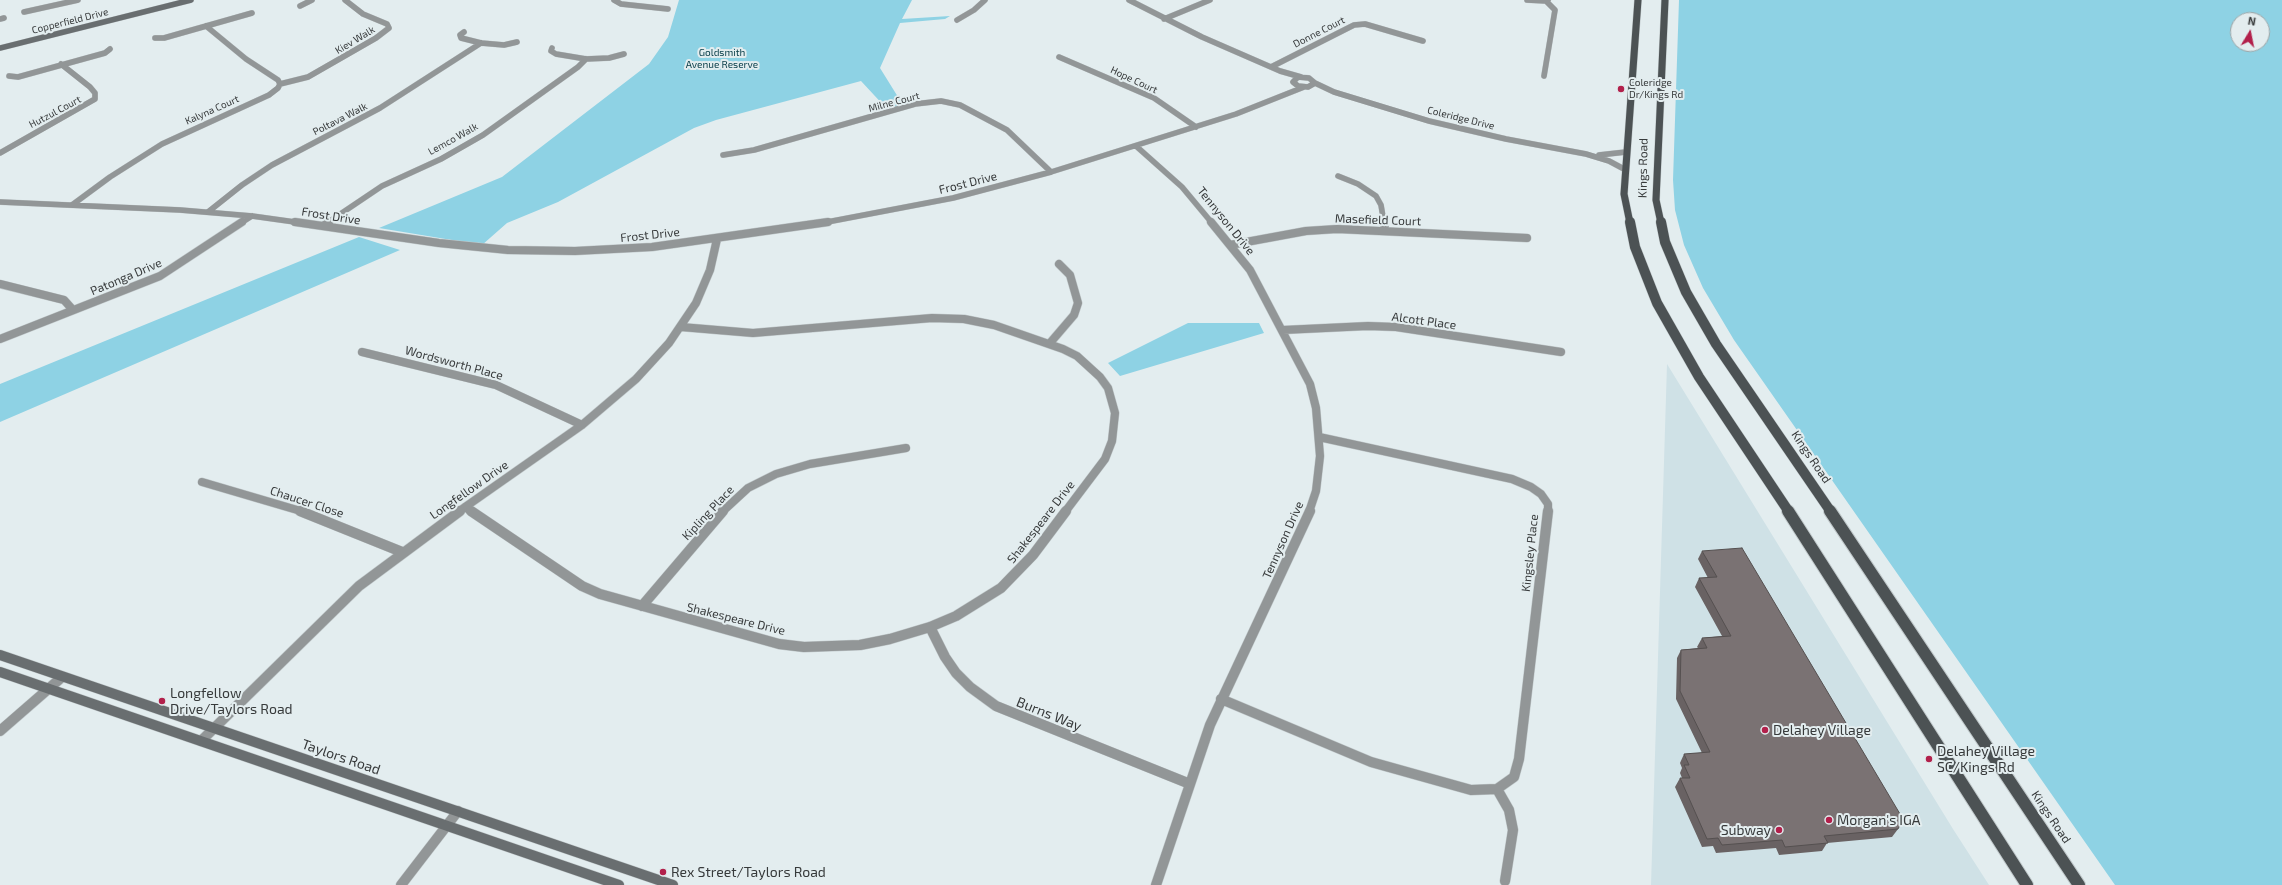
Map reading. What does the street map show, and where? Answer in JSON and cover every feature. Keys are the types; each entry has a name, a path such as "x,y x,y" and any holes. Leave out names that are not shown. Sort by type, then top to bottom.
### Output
{"main road":[{"name":"Copperfield Drive","path":"0,48 191,0"},
{"name":"Kings Road","path":"1638,0 1624,170 1624,194 1635,246 1654,296 1670,330 2027,885"},
{"name":"Kings Road","path":"1665,0 1656,200 1665,242 1686,292 1716,344 1831,512 2079,885"},
{"name":"Taylors Road","path":"0,655 673,885"},
{"path":"0,672 619,885"}],"street":[{"path":"24,12 66,1 78,0"},
{"path":"300,6 312,0"},
{"name":"Kiev Walk","path":"280,84 308,77 371,41 389,28 387,24 363,14 345,0"},
{"path":"614,0 621,4 668,10"},
{"path":"957,20 974,10 985,0"},
{"path":"1129,0 1164,19 1271,67 1301,77"},
{"path":"1164,19 1210,0"},
{"path":"1527,0 1547,0 1555,10 1544,76"},
{"path":"155,38 164,38 247,16 252,13"},
{"name":"Donne Court","path":"1271,67 1354,25 1365,24 1423,41"},
{"path":"206,26 246,59 278,80 280,84"},
{"path":"464,32 460,35 461,38 481,43 504,45 516,42"},
{"name":"Poltava Walk","path":"208,212 242,184 272,165 380,108 481,43"},
{"path":"552,48 551,52 556,54 586,59 609,58 624,54"},
{"path":"9,76 18,77 60,64 105,53 110,49"},
{"name":"Hope Court","path":"1059,57 1154,98 1196,127"},
{"name":"Lemco Walk","path":"323,226 382,186 441,159 488,132 578,67 586,59"},
{"name":"Hutzul Court","path":"0,153 87,105 95,99 95,94 90,87 60,64"},
{"path":"1280,71 1294,82"},
{"name":"Coleridge Drive","path":"1301,77 1312,79 1315,83 1334,92"},
{"name":"Frost Drive","path":"1285,94 1294,82 1301,77"},
{"name":"Coleridge Drive","path":"1294,82 1306,87 1334,92 1458,128 1586,154 1609,161 1624,170"},
{"name":"Frost Drive","path":"0,202 208,212 252,216 462,246 535,251 612,250 717,239 911,208 1051,172 1136,146 1253,108 1315,83"},
{"name":"Kalyna Court","path":"72,205 110,176 142,156 197,126 269,96 280,84"},
{"name":"Milne Court","path":"723,155 740,154 915,104 941,101 960,105 1007,130 1051,172"},
{"name":"Tennyson Drive","path":"1136,146 1182,187 1250,270 1283,330 1310,384 1316,408 1319,437 1319,472 1310,510 1210,725 1156,885"},
{"name":"Coleridge Drive","path":"1586,154 1610,155 1626,152"},
{"path":"1338,176 1358,184 1376,196 1381,205 1385,231"},
{"name":"Patonga Drive","path":"0,339 168,272 252,216"},
{"name":"Masefield Court","path":"1230,245 1306,231 1337,229 1527,238"},
{"name":"Longfellow Drive","path":"202,741 328,615 402,552 582,425 636,379 655,360 681,328 707,282 717,239"},
{"path":"1050,343 1074,315 1078,302 1070,275 1059,264"},
{"path":"0,284 64,300 73,310"},
{"name":"Shakespeare Drive","path":"465,507 582,586 600,594 758,639 804,647 860,645 890,639 930,627 980,602 1016,573 1034,555 1109,450 1115,427 1115,413 1108,388 1088,365 1077,356 1050,343 994,325 950,318 752,333 681,328"},
{"name":"Alcott Place","path":"1283,330 1368,326 1396,328 1561,352"},
{"name":"Wordsworth Place","path":"362,352 496,385 582,425"},
{"name":"Kingsley Place","path":"1319,437 1512,479 1523,483 1542,494 1548,504 1548,515 1519,759 1514,777 1497,789"},
{"name":"Kipling Place","path":"642,606 722,512 735,498 753,485 776,474 810,464 906,448"},
{"name":"Chaucer Close","path":"202,482 320,517 402,552"},
{"name":"Burns Way","path":"930,627 945,658 956,673 970,687 996,706 1190,784"},
{"path":"0,731 62,677"},
{"path":"1221,699 1372,762 1471,790 1497,789 1508,810 1513,830 1505,881"},
{"path":"401,885 458,811"}],"shaded area":[{"path":"1667,364 1953,829 1989,885 1651,885"}],"green space":[{"name":"Goldsmith Avenue Reserve","path":"679,0 912,0 902,19 950,16 945,19 900,23 880,68 903,105 887,109 861,81 716,120 694,128 558,202 507,223 482,245 379,228 502,177 649,64 668,37"},
{"path":"1679,0 2282,0 2282,885 2115,885 1734,340 1703,288 1684,245 1675,210 1673,180"},
{"path":"359,237 400,250 0,422 0,384"},
{"path":"1188,323 1259,323 1264,333 1120,376 1108,363"}],"building":[{"name":"Delahey Village","path":"1742,548 1903,819 1898,829 1824,836 1828,843 1785,847 1782,840 1722,845 1718,838 1707,839 1680,778 1690,778 1684,765 1689,765 1684,754 1710,752 1680,691 1681,650 1707,648 1702,638 1731,636 1699,578 1717,577 1702,551"}],"place":[{"name":"Coleridge Dr/Kings Rd","path":"1621,89"},
{"name":"Longfellow Drive/Taylors Road","path":"162,701"},
{"name":"Delahey Village","path":"1765,730"},
{"name":"Delahey Village SC/Kings Rd","path":"1929,759"},
{"name":"Morgan's IGA","path":"1829,820"},
{"name":"Subway","path":"1779,830"},
{"name":"Rex Street/Taylors Road","path":"663,872"}]}
